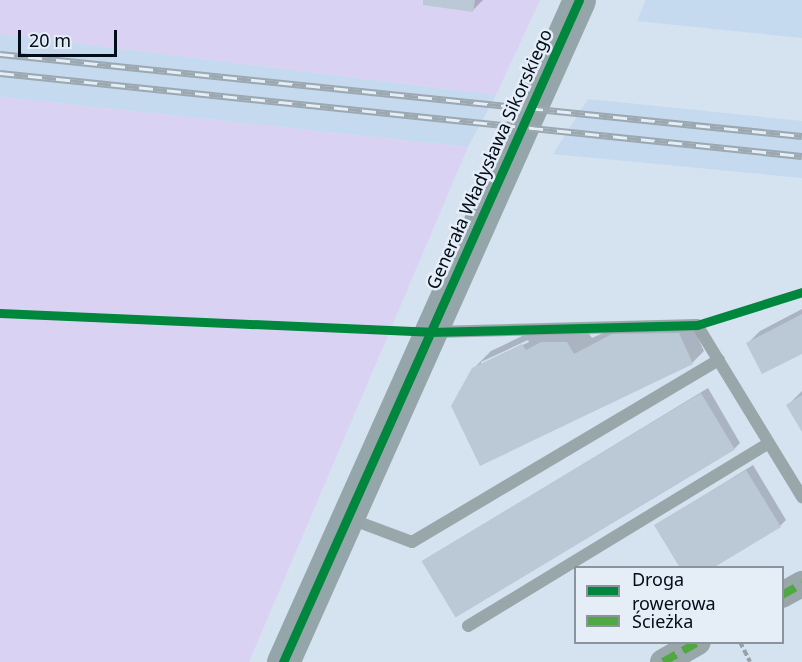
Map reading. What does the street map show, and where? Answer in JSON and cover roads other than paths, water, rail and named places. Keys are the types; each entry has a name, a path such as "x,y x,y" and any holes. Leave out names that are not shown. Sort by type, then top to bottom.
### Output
{"street":[{"name":"Generała Władysława Sikorskiego","path":"283,662 579,0"},
{"path":"784,594 802,584"},
{"path":"663,662 694,644"}],"lane":[{"path":"430,332 697,325 802,497"},
{"path":"348,518 412,542 719,360"},
{"path":"468,626 769,443"}],"railway":[{"path":"0,54 802,136"},
{"path":"0,73 802,156"}]}
